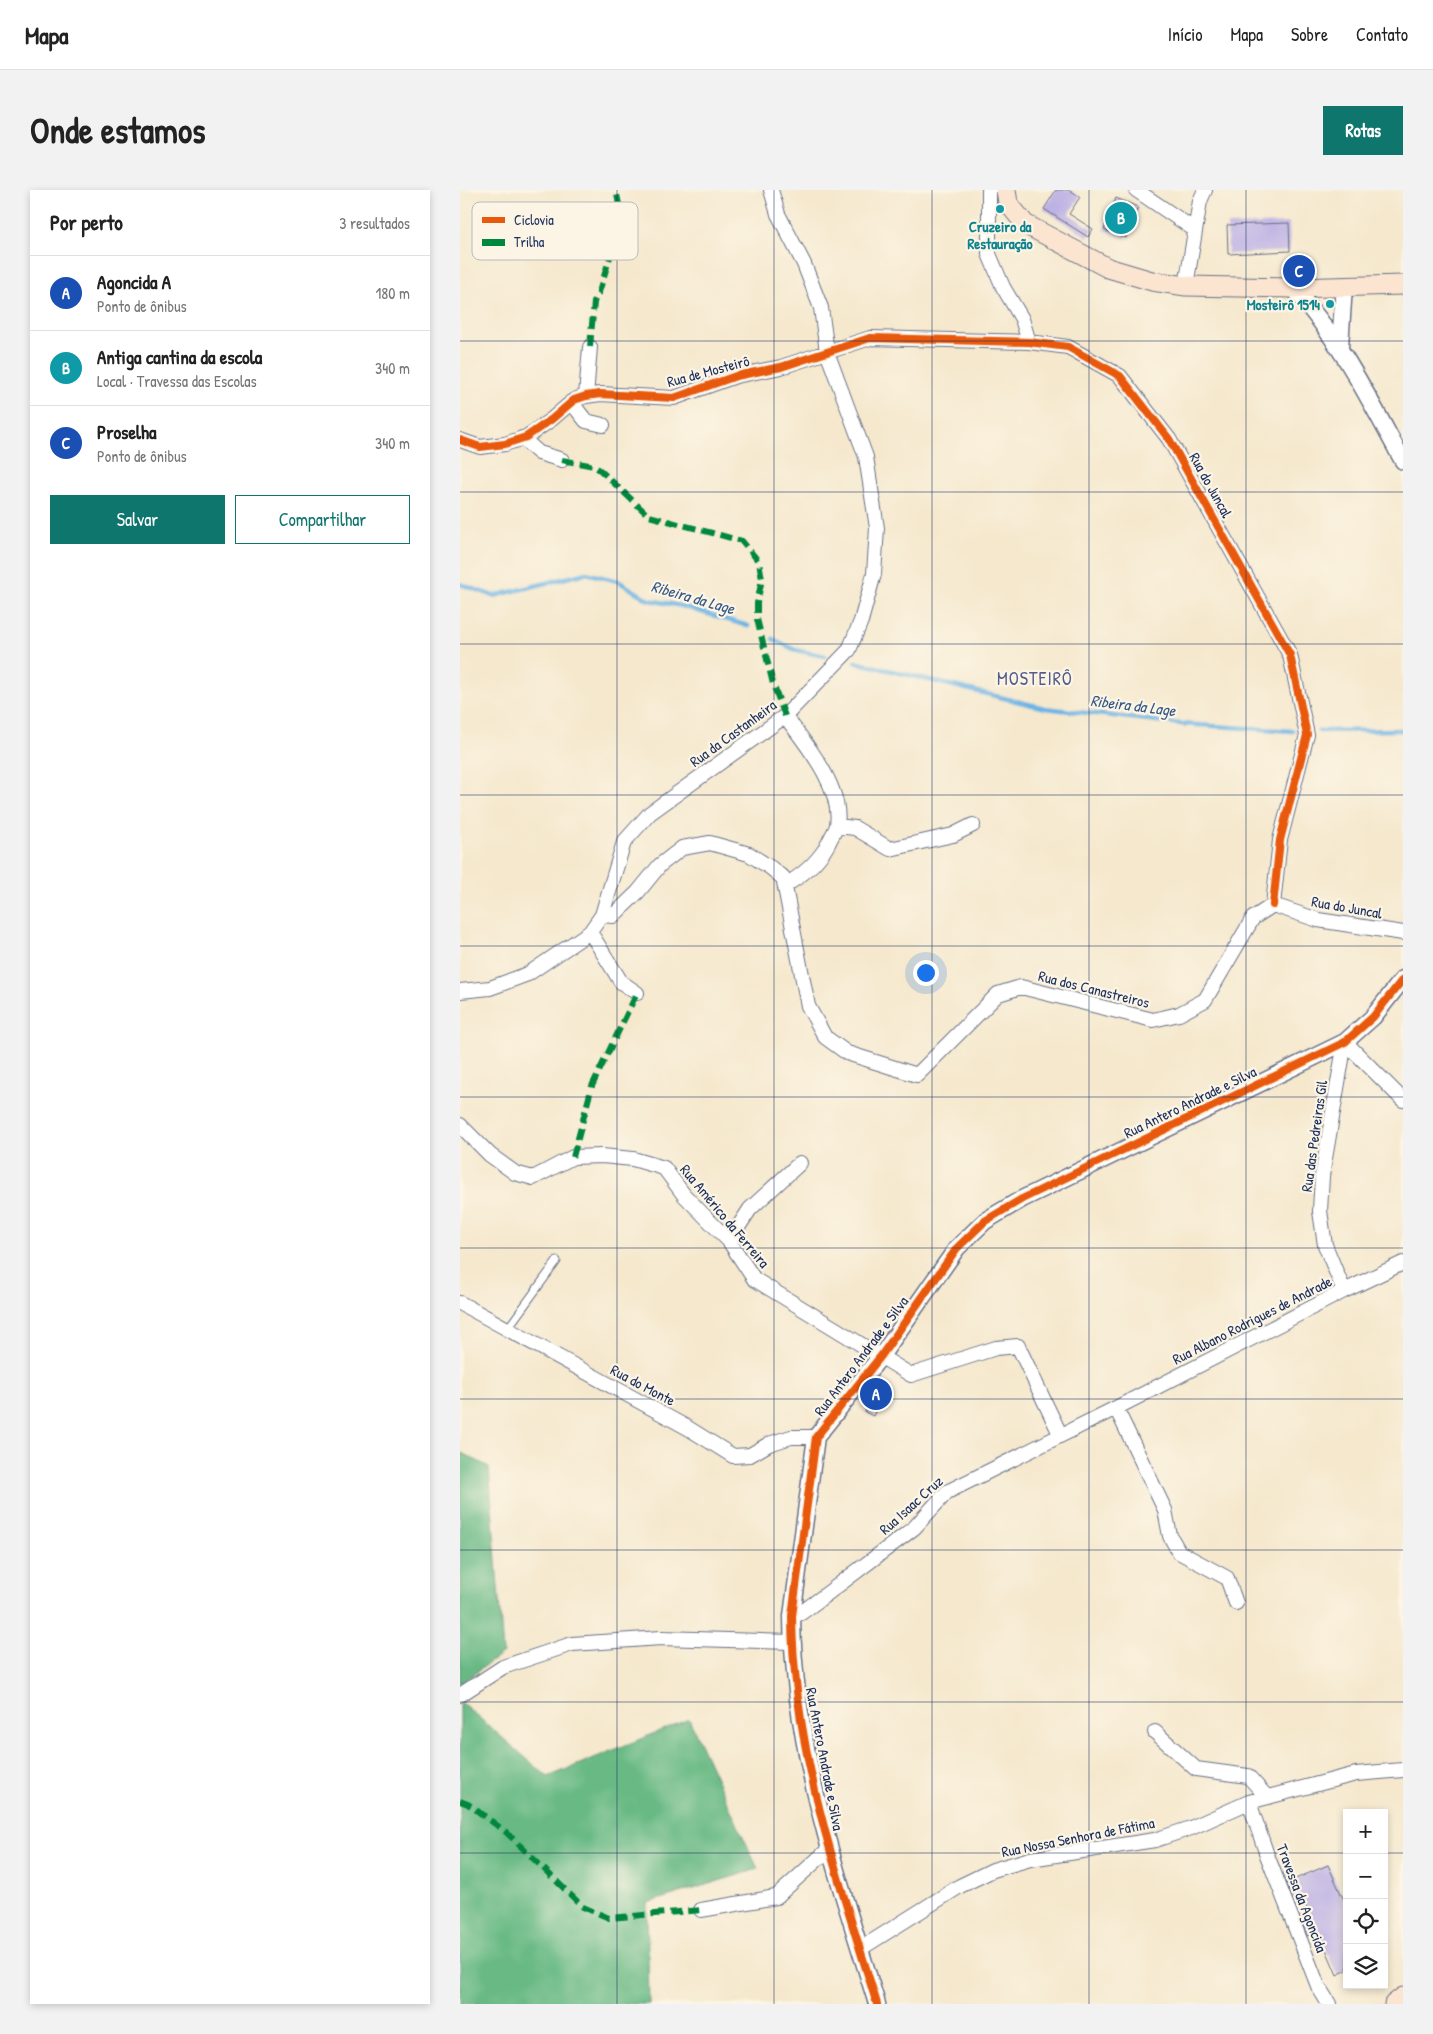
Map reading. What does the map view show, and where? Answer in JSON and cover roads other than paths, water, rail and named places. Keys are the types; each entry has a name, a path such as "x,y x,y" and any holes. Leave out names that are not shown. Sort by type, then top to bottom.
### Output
{"main road":[{"path":"1006,190 1008,203 1025,224 1108,268 1152,281 1186,286 1293,288 1403,285"},
{"path":"1394,2004 1403,1997"}],"street":[{"name":"Rua da Castanheira","path":"461,992 490,988 528,974 590,932 602,915 624,842 650,813 786,716 849,650 874,574 877,528 866,457 827,352 821,308 804,264 778,214 771,190"},
{"path":"989,190 989,254 1003,287 1022,319 1029,342"},
{"path":"1136,190 1195,230"},
{"path":"1186,286 1200,201 1205,190"},
{"path":"1340,347 1344,286"},
{"path":"1293,288 1317,314 1340,347 1403,460"},
{"name":"Rua do Juncal","path":"827,352 870,338 1029,342 1068,347 1120,376 1169,439 1290,656 1307,735 1280,840 1273,905 1318,920 1403,933"},
{"path":"586,396 590,347"},
{"name":"Rua de Mosteirô","path":"460,440 480,447 504,444 522,438 552,419 571,402 586,396 600,394 674,398 736,376 781,367 827,352"},
{"path":"571,402 586,421 603,425"},
{"path":"522,438 539,453 562,460"},
{"path":"602,915 613,916 638,892 660,865 682,848 710,843 749,854 772,868 789,883 804,873 824,851 837,826 837,804 827,777 786,716"},
{"path":"837,826 855,828 890,849 953,835 973,826"},
{"name":"Rua dos Canastreiros","path":"783,877 808,1006 825,1037 847,1053 917,1075 998,994 1021,987 1153,1020 1179,1014 1205,1000 1252,918 1273,905"},
{"path":"590,932 620,982 637,992"},
{"name":"Rua Antero Andrade e Silva","path":"877,2004 829,1849 803,1734 792,1642 792,1616 816,1437 881,1356 957,1248 985,1221 1022,1199 1344,1042 1373,1017 1403,979"},
{"path":"1344,1042 1403,1100"},
{"name":"Rua das Pedreiras Gil","path":"1344,1042 1322,1176 1320,1211 1325,1245 1344,1290"},
{"name":"Rua Américo da Ferreira","path":"460,1125 490,1155 515,1173 533,1178 573,1157 602,1156 633,1159 664,1168 684,1195 729,1241 754,1279 910,1375 996,1348 1018,1346 1060,1434"},
{"path":"729,1241 750,1209 800,1163"},
{"name":"Rua Albano Rodrigues de Andrade","path":"1116,1408 1344,1290 1403,1263"},
{"name":"Rua do Monte","path":"460,1303 688,1428 733,1456 750,1455 769,1444 791,1437 816,1437"},
{"path":"1116,1408 1165,1510 1170,1536 1179,1552 1227,1578 1236,1603"},
{"name":"Rua Isaac Cruz","path":"792,1616 801,1613 914,1528 947,1492 1060,1434 1116,1408"},
{"path":"460,1695 503,1667 572,1644 661,1638 792,1642"},
{"path":"1155,1732 1196,1769 1248,1776 1267,1797"},
{"name":"Rua Nossa Senhora de Fátima","path":"860,1950 960,1886 993,1870 1030,1859 1155,1840 1191,1828 1249,1802 1356,1774 1403,1770"},
{"name":"Travessa da Agoncida","path":"1249,1802 1267,1855 1318,1986 1329,2004"},
{"path":"701,1910 776,1897 829,1849"}],"lane":[{"path":"508,1328 558,1261"}],"waterway":[{"name":"Ribeira da Lage","path":"460,584 494,596 586,573 618,581 649,600 682,606 748,626"},
{"name":"Ribeira da Lage","path":"773,639 795,650 825,656"},
{"name":"Ribeira da Lage","path":"855,662 1045,708 1181,724 1293,731"},
{"name":"Ribeira da Lage","path":"1319,731 1403,730"}],"place":[{"name":"Cruzeiro da Restauração","path":"1000,209"},
{"name":"Antiga cantina da escola","path":"1121,218"},
{"name":"Proselha","path":"1299,271"},
{"name":"Mosteirô 1514","path":"1330,304"},
{"name":"Agoncida A","path":"876,1394"}],"district":[{"name":"MOSTEIRÔ","path":"1035,678"}]}
